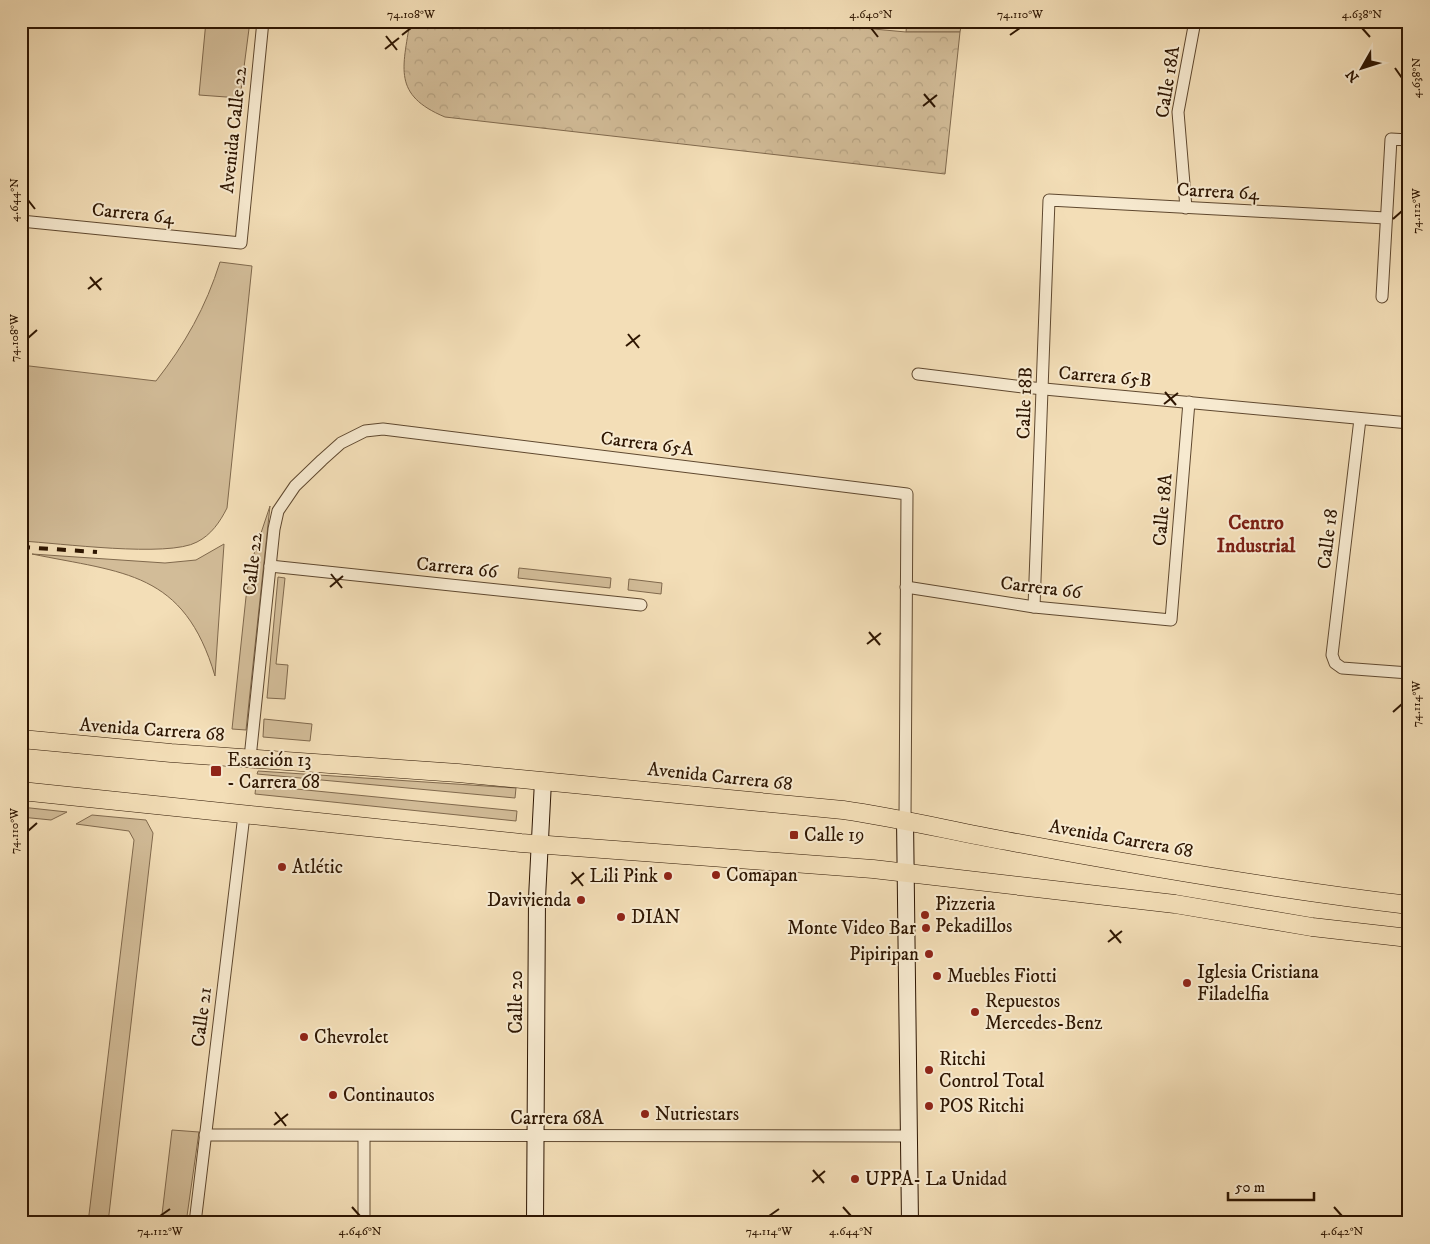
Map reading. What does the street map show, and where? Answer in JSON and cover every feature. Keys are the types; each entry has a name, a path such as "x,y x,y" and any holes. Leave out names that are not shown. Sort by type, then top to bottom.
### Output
{"main road":[{"name":"Avenida Carrera 68","path":"21,739 100,748 458,773 844,810 905,819 1006,841 1294,889 1409,905"},
{"path":"21,791 540,845 873,869 1175,904 1312,927 1409,938"}],"street":[{"name":"Avenida Calle 22","path":"241,243 263,21"},
{"name":"Calle 18A","path":"1186,208 1178,112 1195,21"},
{"path":"1382,297 1391,139 1409,140"},
{"name":"Carrera 64","path":"1049,200 1386,218"},
{"name":"Calle 18B","path":"1034,607 1049,200"},
{"name":"Carrera 64","path":"21,221 241,243"},
{"name":"Carrera 65B","path":"918,374 1043,388 1409,423"},
{"name":"Calle 18A","path":"1171,620 1189,402"},
{"name":"Calle 18","path":"1360,419 1332,655 1335,663 1342,668 1409,673"},
{"name":"Carrera 65A","path":"383,429 907,494 906,587"},
{"name":"Calle 22","path":"250,758 274,529 278,511 295,486 341,442 365,432 383,429"},
{"name":"Carrera 66","path":"270,566 641,605"},
{"path":"906,587 904,873 910,1223"},
{"name":"Carrera 66","path":"906,587 1034,607 1171,620"},
{"name":"Calle 20","path":"535,1223 536,928 544,781"},
{"name":"Calle 21","path":"195,1223 244,815"},
{"name":"Carrera 68A","path":"205,1135 908,1136"},
{"path":"364,1136 364,1223"}],"green space":[{"path":"206,21 250,21 240,98 199,95"},
{"path":"410,21 787,21 906,32 960,32 945,174 445,117 416,99 409,89 405,78 404,66"},
{"path":"907,21 962,21 960,32 906,32"},
{"path":"220,262 252,266 227,508 218,523 207,536 197,542 183,547 163,549 112,548 21,541 21,365 156,381 194,324"},
{"path":"270,506 246,730 232,729 246,597 254,554"},
{"path":"224,544 215,676 202,641 186,615 168,596 146,583 122,573 32,554 165,563 196,560"},
{"path":"519,568 611,578 610,588 518,578"},
{"path":"278,577 285,578 276,664 288,665 285,699 267,698"},
{"path":"629,579 662,583 661,594 628,590"},
{"path":"264,719 312,724 310,741 263,737"},
{"path":"258,771 516,788 515,798 257,774"},
{"path":"256,785 517,811 516,821 255,794"},
{"path":"21,807 67,812 51,820 21,817"},
{"path":"92,815 146,820 153,833 108,1223 88,1223 134,840 129,831 76,824"},
{"path":"172,1130 199,1132 186,1223 161,1223"}],"railway":[{"path":"21,547 97,552"}],"place":[{"name":"Estación 13 - Carrera 68","path":"216,771"},
{"name":"Calle 19","path":"794,835"},
{"name":"Atlétic","path":"282,867"},
{"name":"Comapan","path":"716,875"},
{"name":"Lili Pink","path":"668,876"},
{"name":"Davivienda","path":"581,900"},
{"name":"Pizzeria Pekadillos","path":"925,915"},
{"name":"DIAN","path":"621,917"},
{"name":"Monte Video Bar","path":"926,928"},
{"name":"Pipiripan","path":"929,954"},
{"name":"Muebles Fiotti","path":"937,976"},
{"name":"Iglesia Cristiana Filadelfia","path":"1187,983"},
{"name":"Repuestos Mercedes-Benz","path":"975,1012"},
{"name":"Chevrolet","path":"304,1037"},
{"name":"Ritchi Control Total","path":"929,1070"},
{"name":"Continautos","path":"333,1095"},
{"name":"POS Ritchi","path":"929,1106"},
{"name":"Nutriestars","path":"645,1114"},
{"name":"UPPA- La Unidad","path":"855,1179"}],"district":[{"name":"Centro Industrial","path":"1256,534"}]}
